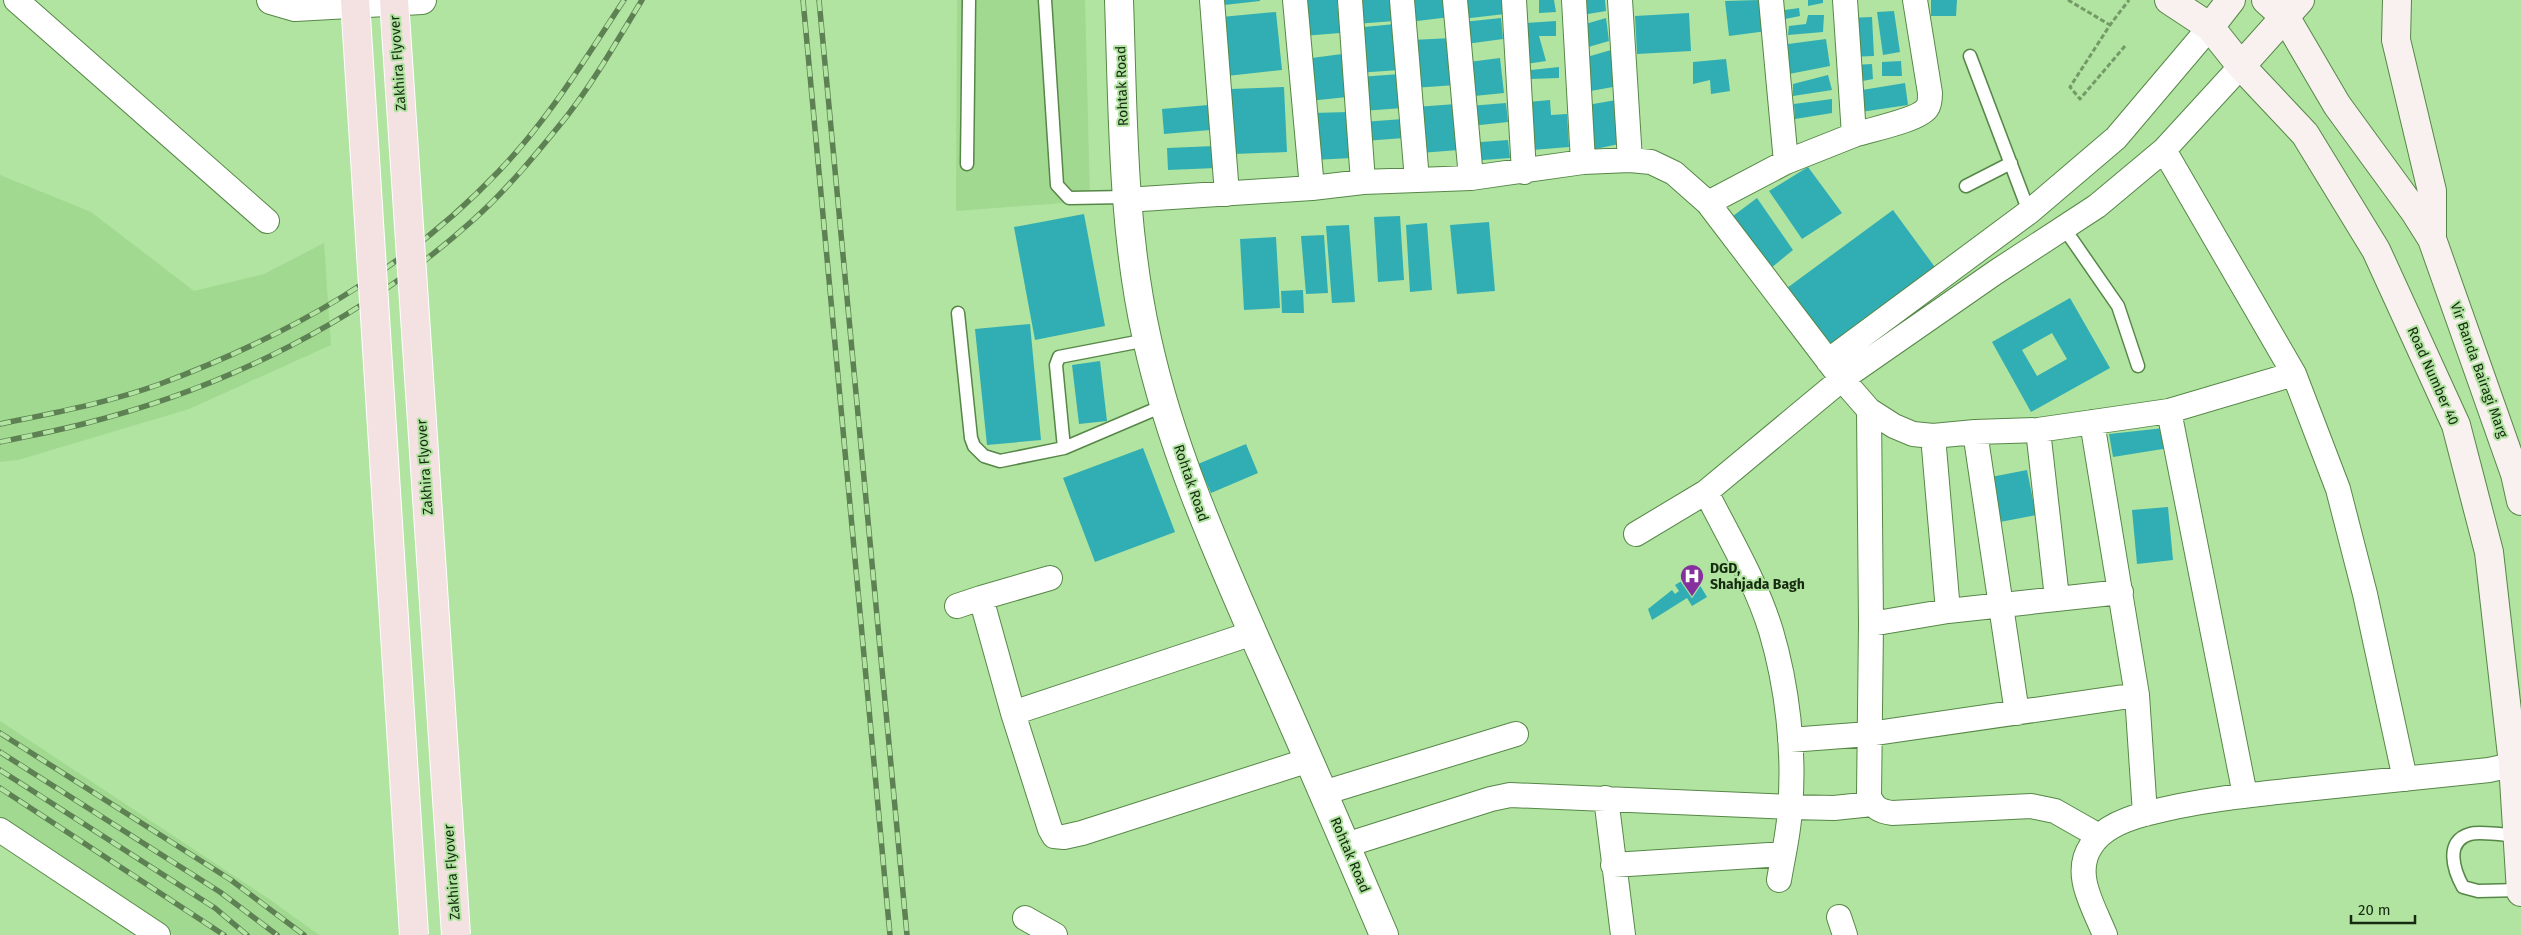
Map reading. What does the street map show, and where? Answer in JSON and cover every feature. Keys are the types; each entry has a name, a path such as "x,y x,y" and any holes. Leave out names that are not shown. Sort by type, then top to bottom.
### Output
{"main road":[{"path":"355,0 414,935"},
{"name":"Zakhira Flyover","path":"407,0 456,935"},
{"name":"Road Number 40","path":"2169,0 2210,27 2241,66 2305,134 2376,250 2456,425 2489,552 2517,764 2521,891"},
{"path":"2210,27 2232,0"},
{"path":"2266,0 2293,9 2337,105 2415,212 2432,239"},
{"path":"2397,0 2396,40 2432,191 2432,239"},
{"path":"2241,66 2293,9"},
{"name":"Vir Banda Bairagi Marg","path":"2432,239 2512,465 2521,501"}],"street":[{"path":"16,0 267,221"},
{"path":"271,0 295,7 407,0"},
{"name":"Rohtak Road","path":"1119,0 1126,199 1136,280 1147,340 1165,405 1203,519 1384,935"},
{"path":"1212,0 1228,194"},
{"path":"1295,0 1312,188"},
{"path":"1350,0 1363,182"},
{"path":"1402,0 1417,180"},
{"path":"1455,0 1471,178"},
{"path":"1514,0 1524,172"},
{"path":"1574,0 1583,162"},
{"path":"1620,0 1630,160"},
{"path":"1771,0 1786,162"},
{"path":"1844,0 1854,135"},
{"path":"1708,203 1786,162 1854,135 1922,113 1928,107 1930,92 1915,0"},
{"path":"1636,534 1706,492 1835,370 2029,212 2116,138 2210,27"},
{"path":"1835,370 2097,206 2164,150 2241,66"},
{"path":"2164,150 2294,374 2338,489 2365,594 2404,779"},
{"path":"1126,199 1312,188 1363,182 1471,178 1524,172 1583,162 1630,160 1651,162 1674,173 1708,203 1835,370 1869,410 1894,426 1913,434 1933,436 1975,432 2038,430 2169,411 2294,374"},
{"path":"1869,410 1871,624 1869,796 1872,804 1880,811 1892,813 2016,805 2044,807 2065,816 2100,836"},
{"path":"2169,411 2245,795"},
{"path":"2092,422 2137,694 2145,814"},
{"path":"2038,430 2057,598"},
{"path":"1975,432 2017,713"},
{"path":"1933,436 1948,611"},
{"path":"1706,492 1754,586 1770,629 1782,672 1790,740 1790,807 1779,880"},
{"path":"957,606 1050,578"},
{"path":"1871,624 1948,611 2120,592"},
{"path":"981,598 1013,713 1050,829 1054,836 1064,837 1082,832 1309,760"},
{"path":"1013,713 1254,633"},
{"path":"1790,740 1869,734 2137,694"},
{"path":"1323,793 1516,734"},
{"path":"2105,935 2084,881 2082,867 2091,844 2116,825 2145,814 2245,795 2489,770 2517,764"},
{"path":"1346,845 1491,799 1510,795 1790,807 1834,808 1872,804"},
{"path":"1606,798 1623,935"},
{"path":"0,830 158,935"},
{"path":"1613,865 1783,854"},
{"path":"1025,918 1054,935"}],"lane":[{"path":"967,164 969,0"},
{"path":"1045,0 1057,185 1068,198 1126,199"},
{"path":"1970,56 2029,212"},
{"path":"1966,186 2011,163"},
{"path":"2064,228 2118,306 2138,366"},
{"path":"958,313 971,438 978,452 984,456 1000,461 1064,448 1165,405"},
{"path":"1064,448 1056,365 1059,357 1147,340"},
{"path":"2519,835 2470,834 2458,843 2452,854 2456,874 2464,887 2478,891 2521,891"}],"path":[{"path":"2068,0 2110,25"},
{"path":"2125,46 2080,98 2070,87 2110,25 2129,0"}],"shaded area":[{"path":"957,0 1085,0 1090,201 956,211"},
{"path":"0,175 91,212 194,291 264,274 324,243 331,345 189,409 18,460 0,462"},
{"path":"0,721 269,899 319,935 174,935 0,823"}],"building":[{"path":"1224,0 1260,0 1260,1 1224,5"},
{"path":"1306,0 1337,0 1340,33 1303,36"},
{"path":"1350,0 1394,0 1395,21 1355,24"},
{"path":"1407,0 1448,0 1450,17 1409,22"},
{"path":"1459,0 1503,0 1505,14 1462,19"},
{"path":"1539,0 1554,0 1556,12 1539,13"},
{"path":"1580,0 1605,0 1606,11 1582,15"},
{"path":"1760,0 1767,31 1729,36 1725,1"},
{"path":"1808,0 1823,0 1823,3 1808,6"},
{"path":"1931,0 1957,0 1956,16 1931,16"},
{"path":"1799,8 1800,16 1785,19 1785,10"},
{"path":"1894,11 1900,52 1883,55 1877,12"},
{"path":"1276,12 1282,70 1227,76 1221,17"},
{"path":"1689,13 1691,51 1637,54 1635,16"},
{"path":"1808,15 1824,15 1823,32 1788,35 1789,26 1806,24"},
{"path":"1872,17 1874,56 1849,57 1847,18"},
{"path":"1501,18 1503,39 1466,44 1463,22"},
{"path":"1606,18 1609,41 1585,48 1582,25"},
{"path":"1556,21 1556,36 1539,36 1546,61 1526,64 1526,23"},
{"path":"1395,24 1399,70 1357,73 1354,28"},
{"path":"1453,38 1456,85 1413,88 1411,40"},
{"path":"1826,39 1830,66 1789,74 1788,44"},
{"path":"1611,50 1613,87 1585,92 1580,59"},
{"path":"1342,54 1347,97 1309,101 1304,59"},
{"path":"1500,58 1504,93 1464,97 1461,63"},
{"path":"1726,59 1730,91 1711,94 1710,80 1693,84 1693,62"},
{"path":"1901,61 1902,76 1882,76 1882,62"},
{"path":"1872,64 1873,79 1852,83 1854,65"},
{"path":"1559,67 1559,78 1530,79 1531,70"},
{"path":"1400,74 1403,108 1362,111 1359,77"},
{"path":"1828,75 1832,90 1793,96 1793,84"},
{"path":"1905,83 1908,105 1854,113 1856,91"},
{"path":"1284,87 1287,152 1234,154 1231,89"},
{"path":"1832,99 1832,113 1795,119 1794,104"},
{"path":"1550,100 1551,115 1567,114 1569,147 1532,150 1528,102"},
{"path":"1616,100 1619,144 1586,151 1582,106"},
{"path":"1506,103 1508,122 1471,126 1469,106"},
{"path":"1220,104 1222,129 1164,134 1162,109"},
{"path":"1456,104 1459,150 1420,153 1416,107"},
{"path":"1349,112 1351,158 1314,160 1312,113"},
{"path":"1403,119 1404,138 1364,141 1363,122"},
{"path":"1508,140 1510,158 1470,161 1468,143"},
{"path":"1215,146 1216,168 1168,170 1167,148"},
{"path":"1808,167 1842,213 1802,239 1769,191"},
{"path":"1757,198 1793,250 1771,268 1733,216"},
{"path":"1893,210 1937,270 1831,348 1787,288"},
{"path":"1084,214 1105,326 1035,340 1014,227"},
{"path":"1400,216 1404,280 1378,282 1374,217"},
{"path":"1489,222 1495,291 1457,294 1450,225"},
{"path":"1427,223 1432,290 1410,292 1406,225"},
{"path":"1349,225 1355,302 1332,303 1326,226"},
{"path":"1324,235 1328,293 1306,294 1301,236"},
{"path":"1276,237 1280,308 1244,310 1240,239"},
{"path":"1303,290 1304,313 1282,313 1281,291"},
{"path":"2070,298 2110,368 2031,412 1992,342","holes":["2052,333 2067,359 2037,376 2022,350"]},
{"path":"1030,324 1041,440 987,445 975,329"},
{"path":"1100,361 1107,421 1079,424 1072,365"},
{"path":"2164,428 2169,448 2113,457 2109,434"},
{"path":"1246,444 1258,473 1211,493 1198,464"},
{"path":"1143,448 1175,532 1095,562 1063,478"},
{"path":"2027,470 2036,515 2000,522 1991,477"},
{"path":"2168,507 2173,560 2137,564 2132,510"},
{"path":"1693,574 1707,597 1692,606 1687,598 1652,620 1648,609 1672,590 1675,594 1679,591 1675,585"}],"railway":[{"path":"0,424 121,397 160,384 254,345 342,297 384,270 424,240 462,207 517,151 565,89 624,0"},
{"path":"0,442 83,424 189,391 240,370 290,346 338,319 385,289 430,257 472,221 521,171 556,130 587,88 642,0"},
{"path":"803,0 890,935"},
{"path":"819,0 907,935"},
{"path":"0,733 231,880 304,935"},
{"path":"0,752 220,892 277,935"},
{"path":"0,770 215,908 247,935"},
{"path":"0,788 224,935"}],"place":[{"name":"DGD, Shahjada Bagh","path":"1692,597"}]}
